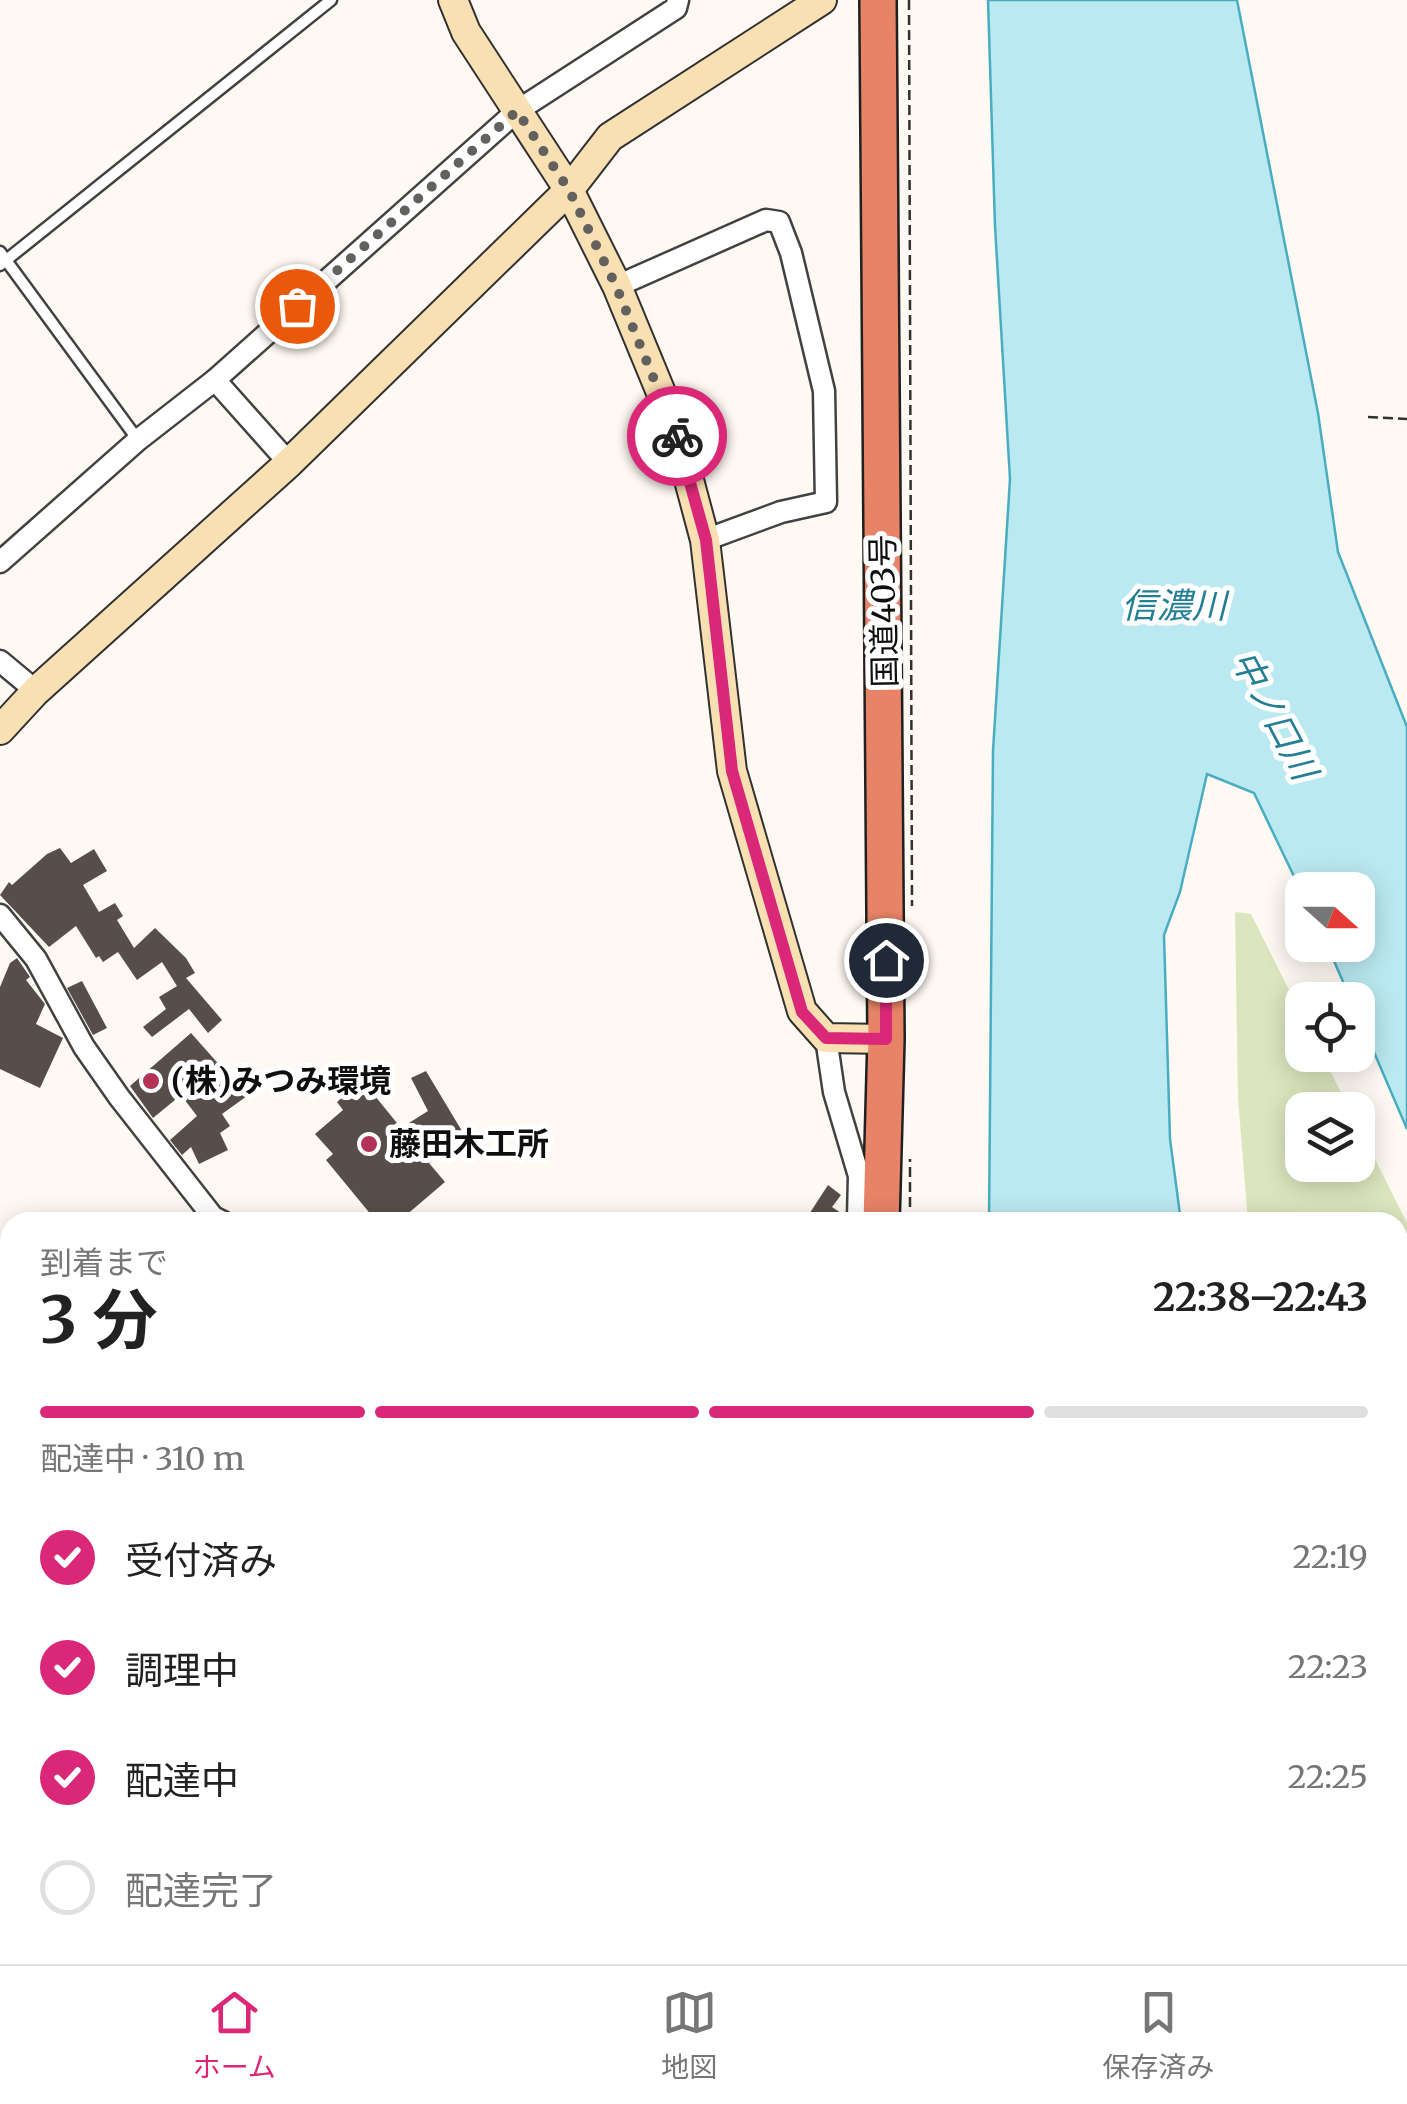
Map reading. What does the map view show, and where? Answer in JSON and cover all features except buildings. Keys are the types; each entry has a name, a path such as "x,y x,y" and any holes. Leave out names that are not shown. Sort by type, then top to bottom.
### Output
{"highway":[{"name":"国道403号","path":"866,1212 886,1039 878,0"}],"street":[{"path":"453,0 466,32 569,190 616,286 674,424 706,540 732,771 802,1012 826,1038 834,1092 859,1176 864,1212"},
{"path":"0,562 138,440 215,380 517,111 676,8 678,0"},
{"path":"0,730 36,691 290,463 569,190 593,154 632,119 822,0"},
{"path":"616,286 766,220 779,222 791,253 824,391 826,502 781,512 706,540"},
{"path":"215,380 290,463"},
{"path":"0,660 36,691"},
{"path":"0,915 36,959 84,1047 118,1096 210,1212"},
{"path":"826,1038 886,1039"}],"lane":[{"path":"138,440 2,259 331,0"}],"path":[{"path":"909,0 912,908"},
{"path":"1368,418 1407,419"},
{"path":"910,1144 910,1212"}],"green space":[{"path":"1235,912 1251,914 1285,982 1285,1072 1331,1072 1341,1092 1285,1092 1285,1182 1375,1182 1375,1159 1402,1212 1247,1212 1238,1098"}],"water":[{"name":"信濃川","path":"988,0 1237,0 1318,413 1338,552 1407,727 1407,1129 1375,1055 1375,982 1343,982 1334,962 1375,962 1375,872 1292,872 1254,793 1207,774 1180,892 1164,935 1170,1139 1180,1212 989,1212 993,751 1010,479 995,226"}],"way so far":[{"path":"297,306 517,111 569,190 616,286 677,436"}],"place":[{"name":"(株)みつみ環境","path":"151,1081"},
{"name":"藤田木工所","path":"369,1144"}],"route":[{"path":"677,436 706,540 732,771 770,890 802,1012 826,1038 886,1039 886,960"}],"water label":[{"name":"中ノ口川","path":"1274,715"}]}
